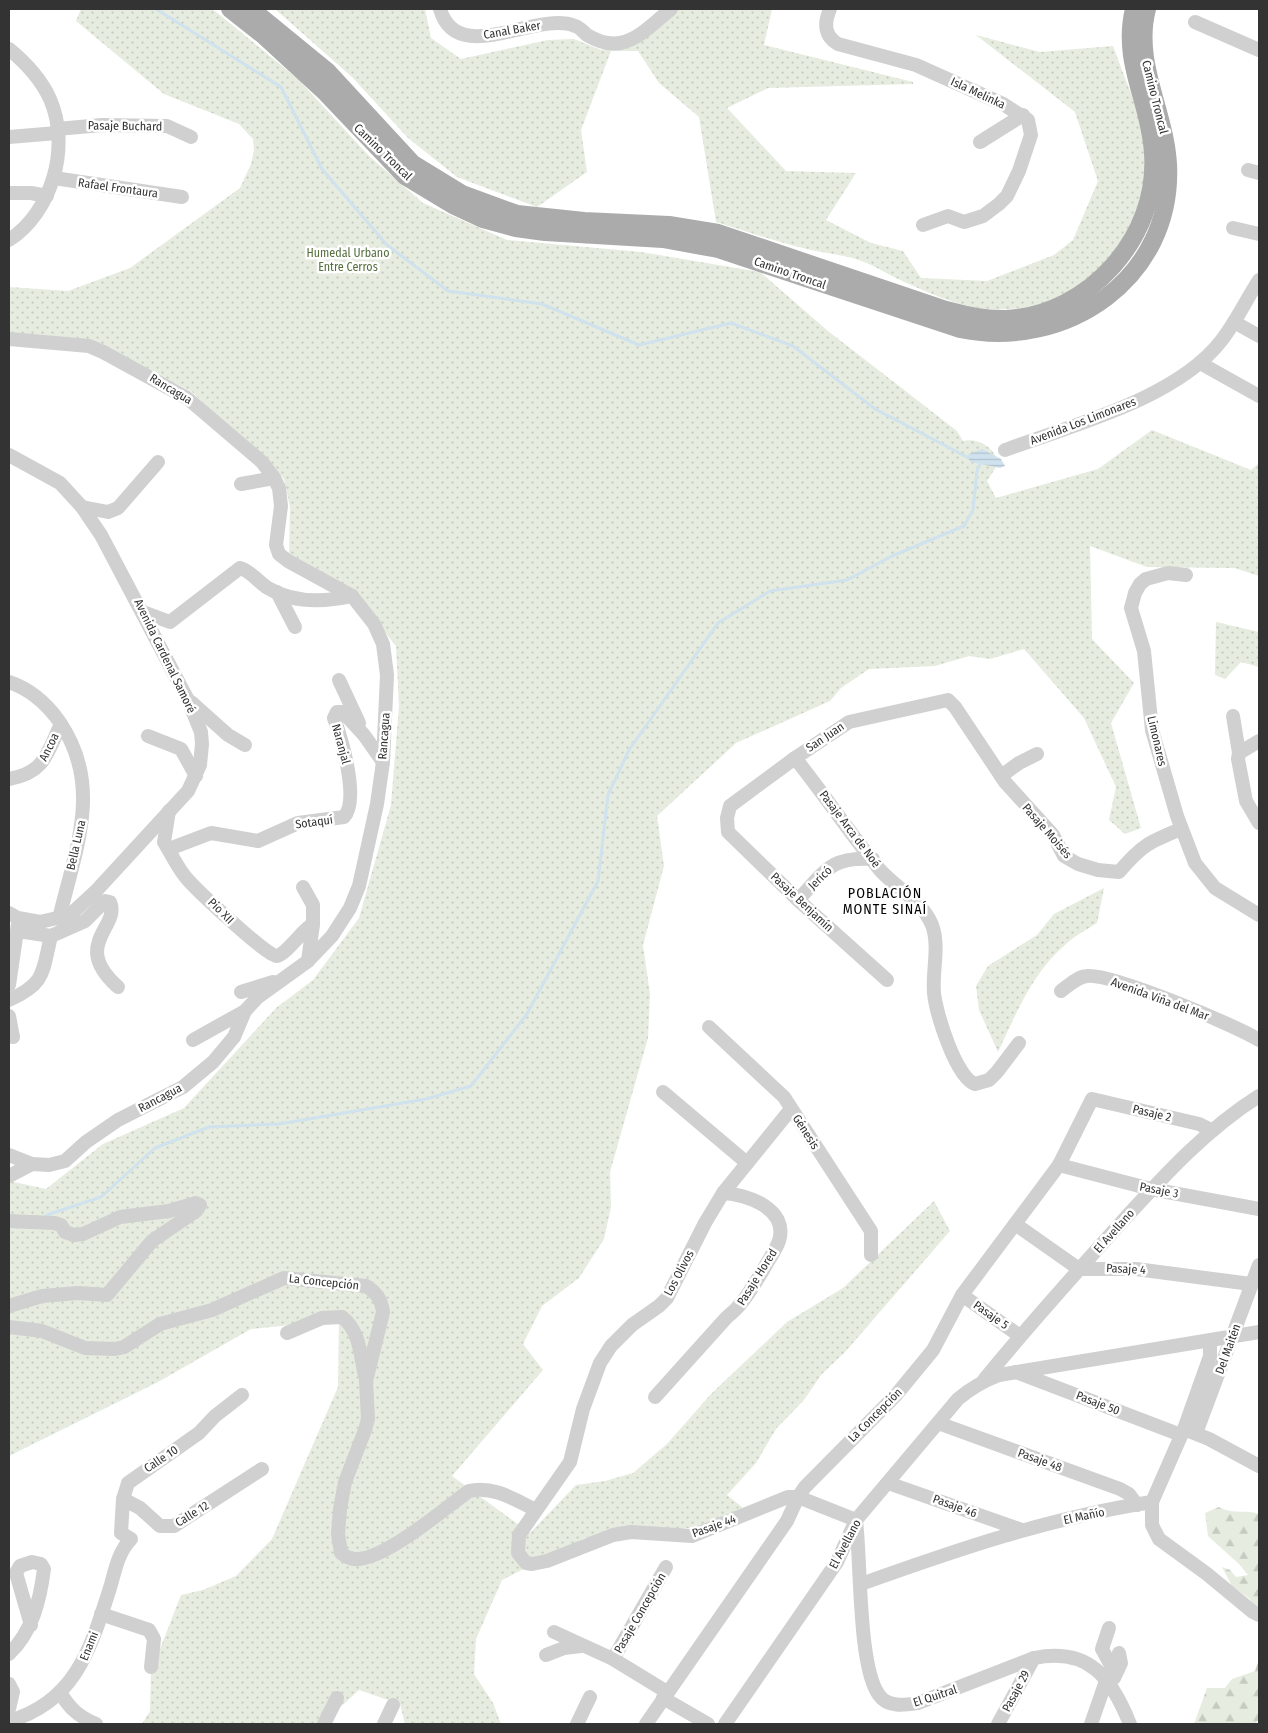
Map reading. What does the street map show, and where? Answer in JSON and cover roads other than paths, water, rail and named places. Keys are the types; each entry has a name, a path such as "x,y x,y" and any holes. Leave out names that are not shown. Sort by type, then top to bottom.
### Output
{"main road":[{"name":"Camino Troncal","path":"230,9 263,35 326,93 405,176 453,205 483,219 516,228 545,232 664,239 710,247 960,329 1010,334 1060,324 1104,300 1136,267 1158,227 1166,198 1168,167 1164,130 1144,59 1143,36 1147,9"},
{"name":"Camino Troncal","path":"251,9 328,72 413,164 462,194 517,214 670,225 718,233 946,310 976,317 1004,319 1047,310 1086,291 1118,261 1140,224 1152,183 1154,154 1151,130 1130,55 1130,30 1134,9"}],"street":[{"name":"Canal Baker","path":"440,9 442,17 449,26 458,33 474,37 542,24 575,25 588,36 608,44 634,38 671,9"},
{"name":"Isla Melinka","path":"830,9 826,17 827,34 838,44 916,65 1023,115"},
{"path":"1195,22 1259,50"},
{"path":"9,49 28,66 50,100 57,131 57,164 47,196 34,217 9,240"},
{"path":"923,225 948,216 964,222 983,216 1007,196 1020,171 1032,127 1023,115 980,142"},
{"name":"Pasaje Buchard","path":"9,137 102,125 167,126 191,137"},
{"name":"Rafael Frontaura","path":"54,178 182,197"},
{"path":"9,193 47,196"},
{"path":"1233,228 1259,234"},
{"name":"Avenida Los Limonares","path":"1005,450 1136,402 1200,362 1220,342 1259,280"},
{"path":"1234,322 1259,336"},
{"name":"Rancagua","path":"9,339 88,346 144,373 203,410 262,462 274,478 281,506 276,545 279,554 288,561 352,596 374,624 383,644 386,660 383,762 377,804 359,886 350,908 332,936 308,961 282,979 245,1011 234,1036 213,1062 183,1087 118,1120 86,1142 65,1161 49,1165 32,1164 9,1155"},
{"path":"1200,362 1259,396"},
{"name":"Avenida Cardenal Samoré","path":"9,455 60,483 82,507 101,534 188,700 200,732 202,744 200,765 188,791 96,891 70,915 59,919 40,922 13,919"},
{"path":"82,507 114,511 158,462"},
{"path":"241,484 274,478"},
{"path":"143,612 170,622 240,568 246,570 267,588 277,592 315,600 331,600 352,596"},
{"name":"Limonares","path":"1186,576 1168,573 1146,579 1140,584 1135,593 1131,608 1144,651 1152,730 1181,829 1195,863 1215,888 1259,915"},
{"path":"277,592 295,626"},
{"name":"Naranjal","path":"339,680 364,736"},
{"name":"Bella Luna","path":"9,682 21,686 37,696 61,724 70,737 81,767 84,799 82,829 59,919"},
{"path":"188,700 228,735 245,745"},
{"name":"Pasaje Moisés","path":"948,700 955,707 1001,776 1025,806 1054,836 1064,856 1078,864 1098,870 1119,872 1138,850 1156,839 1181,829"},
{"name":"San Juan","path":"727,818 730,806 795,758 849,722 948,700"},
{"name":"Naranjal","path":"347,814 349,808 348,769 344,746 334,714 343,712 383,762"},
{"path":"1233,716 1239,752 1238,766 1246,801 1259,824"},
{"name":"Ancoa","path":"9,779 29,774 39,768 46,758 61,724"},
{"path":"148,736 181,749 196,776"},
{"path":"1239,752 1259,741"},
{"path":"1001,776 1019,763 1038,754"},
{"name":"Pasaje Arca de Noé","path":"795,758 886,876 919,906 932,925 935,938 934,1000 958,1066 965,1078 975,1084 989,1080 1019,1043"},
{"name":"Pio XII","path":"170,810 164,842 188,881 230,922 260,944 269,955 277,956 283,953 306,928 313,924"},
{"name":"Sotaquí","path":"168,850 211,833 258,841 298,823 341,818 347,814"},
{"name":"Pasaje Benjamín","path":"727,818 728,832 798,900 888,980"},
{"name":"Jericó","path":"798,900 830,866 847,860 873,859"},
{"path":"303,887 313,905 313,924 308,961"},
{"path":"9,985 13,919 51,936 85,921 105,901 110,902 110,914 99,938 98,960 103,970 118,987"},
{"path":"9,1000 28,991 40,980 51,936"},
{"name":"Avenida Viña del Mar","path":"1061,992 1081,978 1098,977 1184,1006 1247,1032 1259,1040"},
{"path":"241,992 282,979"},
{"path":"193,1040 245,1011"},
{"path":"9,1016 13,1036"},
{"name":"Génesis","path":"709,1027 784,1098 871,1231 871,1256"},
{"path":"663,1092 747,1163"},
{"name":"El Avellano","path":"725,1724 836,1562 856,1520 958,1398 983,1381 1020,1336 1151,1190 1211,1130 1259,1096"},
{"name":"Pasaje 2","path":"1092,1099 1199,1124 1211,1130"},
{"name":"La Concepción","path":"646,1724 787,1521 798,1497 840,1450 896,1395 933,1350 962,1295 1059,1165 1092,1099"},
{"name":"Los Olivos","path":"536,1510 567,1466 583,1409 600,1363 612,1346 632,1326 667,1298 705,1223 723,1193 791,1109"},
{"path":"9,1176 32,1164"},
{"name":"Pasaje 3","path":"1059,1165 1151,1190 1259,1209"},
{"name":"Pasaje Hored","path":"655,1397 726,1317 739,1308 779,1241 779,1226 776,1216 749,1197 723,1193"},
{"path":"9,1220 54,1223 61,1225 65,1232 74,1235 83,1234 120,1217 169,1211 196,1203 200,1205 196,1211 152,1241 107,1295 42,1296 9,1306"},
{"path":"1015,1224 1079,1269"},
{"name":"Del Maitén","path":"1152,1502 1234,1336 1259,1265"},
{"name":"Pasaje 4","path":"1079,1269 1136,1269 1251,1284"},
{"name":"La Concepción","path":"9,1327 42,1331 85,1348 115,1349 124,1347 160,1324 212,1310 284,1278 366,1286 376,1293 382,1302 384,1312 366,1381 368,1419 366,1430 346,1482 340,1509 338,1534 341,1553 353,1560 361,1560 390,1547 469,1491 481,1488 491,1490 536,1510"},
{"name":"Pasaje 5","path":"962,1295 1020,1336"},
{"path":"287,1333 322,1318 342,1316 357,1336 366,1381"},
{"name":"El Avellano","path":"983,1381 1015,1372 1210,1342 1259,1332"},
{"name":"Del Maitén","path":"1187,1432 1210,1356 1210,1342"},
{"name":"Pasaje 50","path":"1015,1372 1187,1432 1259,1466"},
{"name":"Calle 10","path":"131,1539 121,1533 123,1498 128,1482 200,1434 215,1416 242,1395"},
{"name":"Pasaje 48","path":"938,1422 1120,1489 1129,1494 1137,1505"},
{"name":"Calle 12","path":"123,1498 140,1508 160,1526 174,1526 262,1469"},
{"name":"Pasaje 46","path":"888,1482 1022,1530"},
{"name":"Pasaje 44","path":"536,1510 519,1535 518,1553 526,1563 540,1563 612,1535 631,1532 692,1536 773,1502 788,1497 798,1497"},
{"path":"798,1497 856,1520"},
{"path":"1152,1502 1152,1525 1159,1540 1207,1574 1252,1612 1259,1615"},
{"name":"El Mañío","path":"861,1584 970,1545 1022,1530 1152,1502"},
{"name":"El Quitral","path":"856,1520 862,1618 868,1665 879,1696 887,1702 901,1706 918,1704 1034,1658 1051,1655 1069,1655 1088,1663 1111,1681 1130,1724"},
{"name":"Enami","path":"9,1723 26,1716 60,1692 80,1668 101,1614 120,1555 131,1539"},
{"name":"Pasaje Concepción","path":"613,1659 666,1567"},
{"path":"101,1614 149,1630 154,1639 151,1667"},
{"path":"9,1654 26,1635 31,1625"},
{"path":"1110,1628 1102,1649 1111,1681"},
{"path":"554,1632 613,1659 708,1724"},
{"path":"546,1655 564,1648 581,1646"},
{"path":"1091,1724 1121,1663 1119,1653"},
{"name":"Pasaje 29","path":"998,1724 1034,1658"},
{"path":"9,1684 13,1692 9,1709"},
{"path":"60,1692 68,1706 82,1719 96,1724"},
{"path":"577,1724 590,1697"},
{"path":"324,1724 337,1698"},
{"path":"384,1724 393,1705"}],"water":[{"path":"982,449 1001,459 1005,466 1000,468 971,462 967,457 969,454"}],"waterway":[{"path":"156,9 281,87 322,169 387,245 448,291 542,304 639,345 731,323 793,346 875,409 967,457"},
{"path":"47,1215 101,1197 155,1148 209,1127 279,1124 426,1099 471,1086 527,1014 598,881 608,795 629,750 718,623 770,591 847,580 892,556 964,526 973,510 977,471 980,464"}],"district":[{"name":"POBLACIÓN MONTE SINAÍ","path":"885,902"}],"park label":[{"name":"Humedal Urbano Entre Cerros","path":"348,260"}]}
